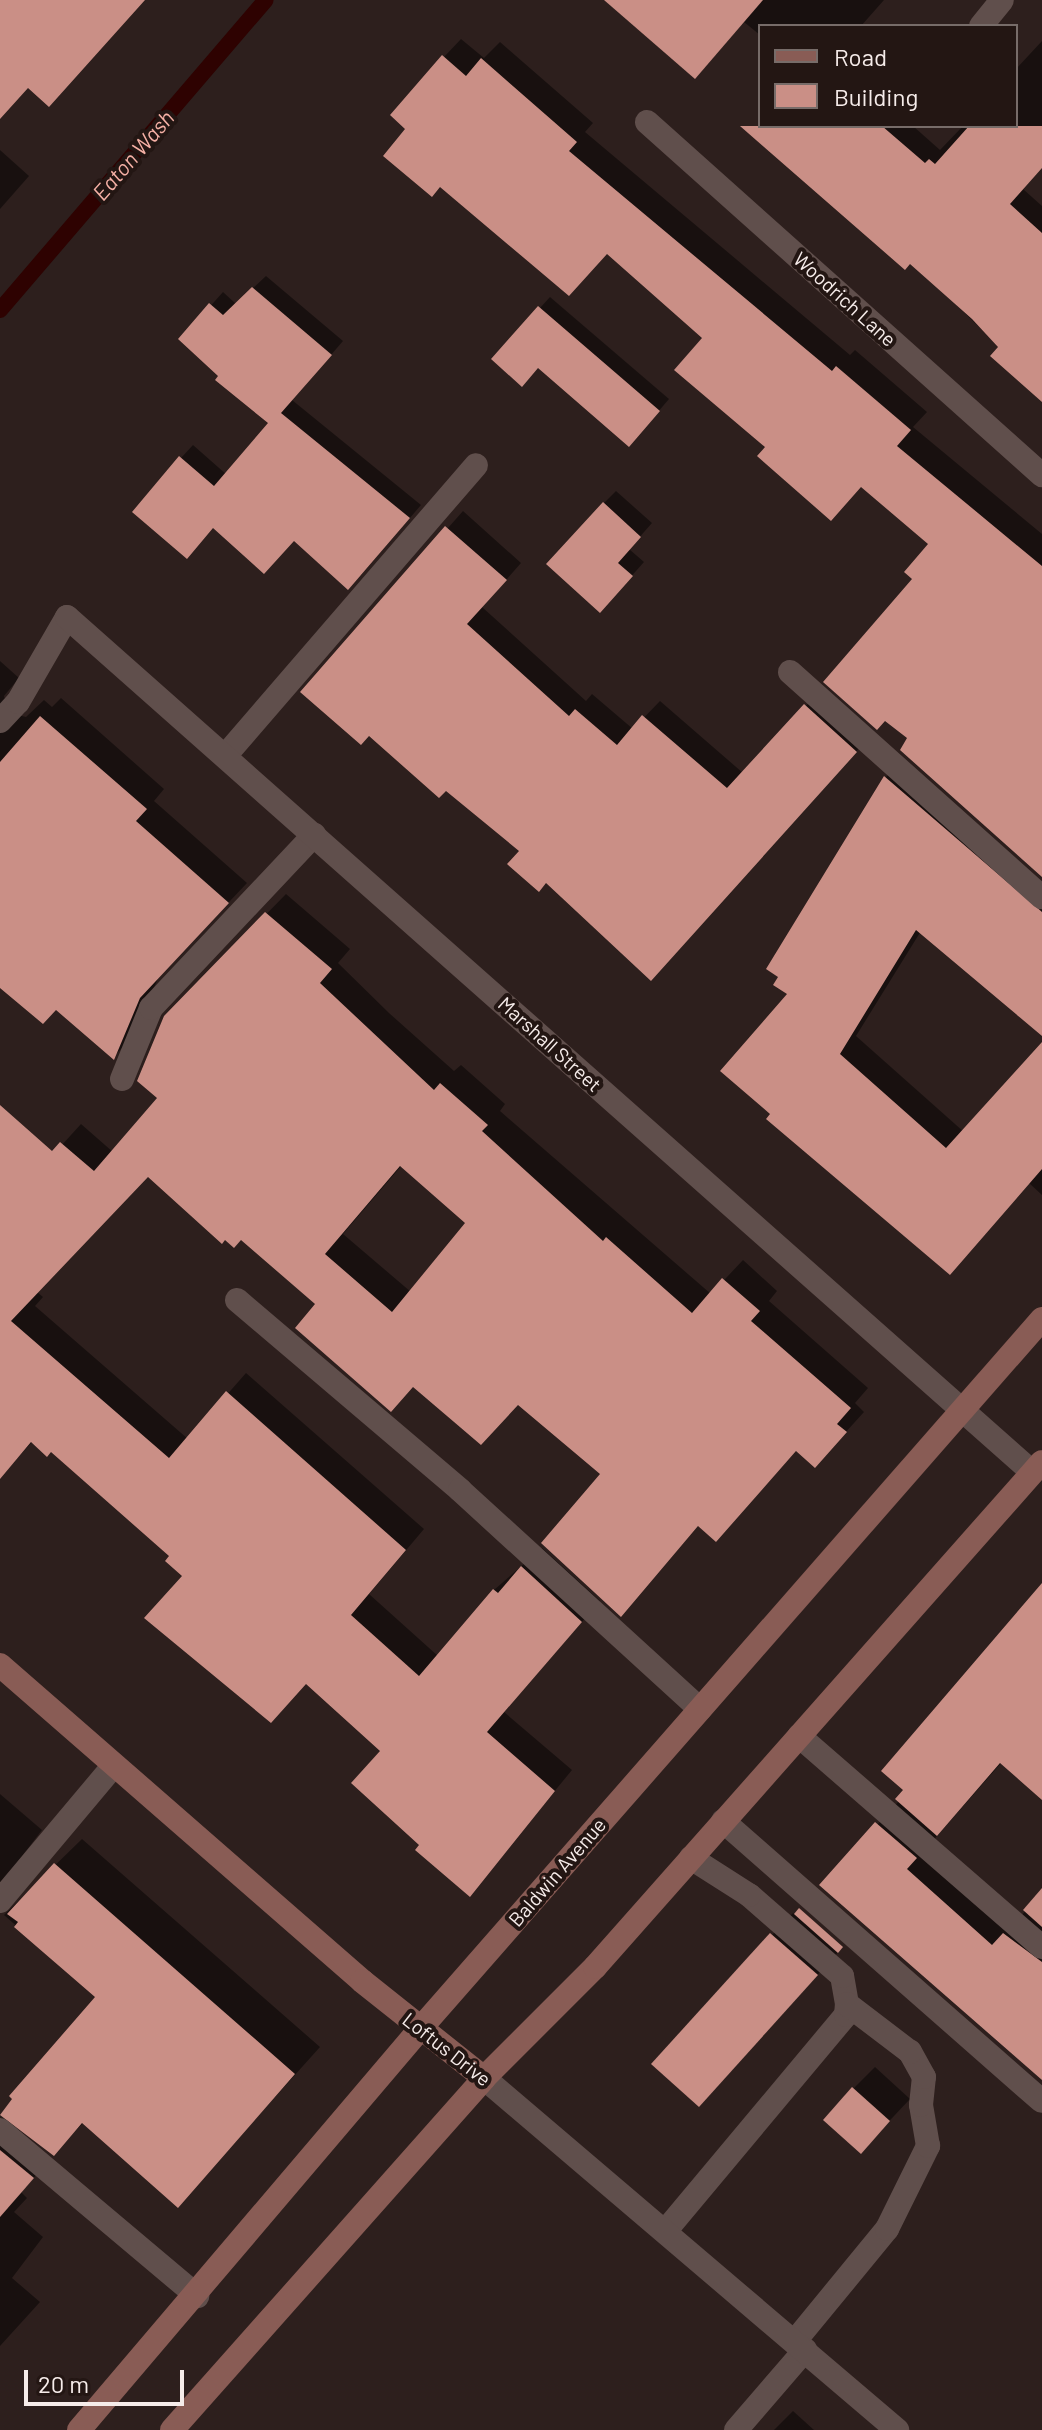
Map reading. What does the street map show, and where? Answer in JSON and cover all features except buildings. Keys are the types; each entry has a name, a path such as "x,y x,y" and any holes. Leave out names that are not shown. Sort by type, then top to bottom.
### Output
{"main road":[{"name":"Baldwin Avenue","path":"79,2430 197,2296 420,2029 1042,1319"},
{"path":"172,2430 484,2078 595,1967 1039,1472"},
{"name":"Loftus Drive","path":"0,1665 420,2029 484,2078"}],"street":[{"path":"983,24 1002,0"},
{"name":"Woodrich Lane","path":"647,122 1042,475"},
{"path":"225,756 476,465"},
{"name":"Marshall Street","path":"0,721 18,702 67,617 1039,1472"},
{"path":"790,672 1042,897"},
{"path":"122,1079 151,1008 314,835"},
{"path":"237,1300 460,1490 700,1709"},
{"path":"799,1736 1042,1947"},
{"path":"0,1901 114,1765"},
{"path":"723,1821 1042,2101"},
{"path":"667,2229 846,2015 847,2004 842,1976 749,1895 691,1858"},
{"path":"736,2430 887,2229 928,2146 921,2105 924,2077 910,2052 847,2004"},
{"name":"Loftus Drive","path":"484,2078 667,2229 897,2430"},
{"path":"0,2130 197,2296"}],"waterway":[{"name":"Eaton Wash","path":"0,310 266,0"}]}
